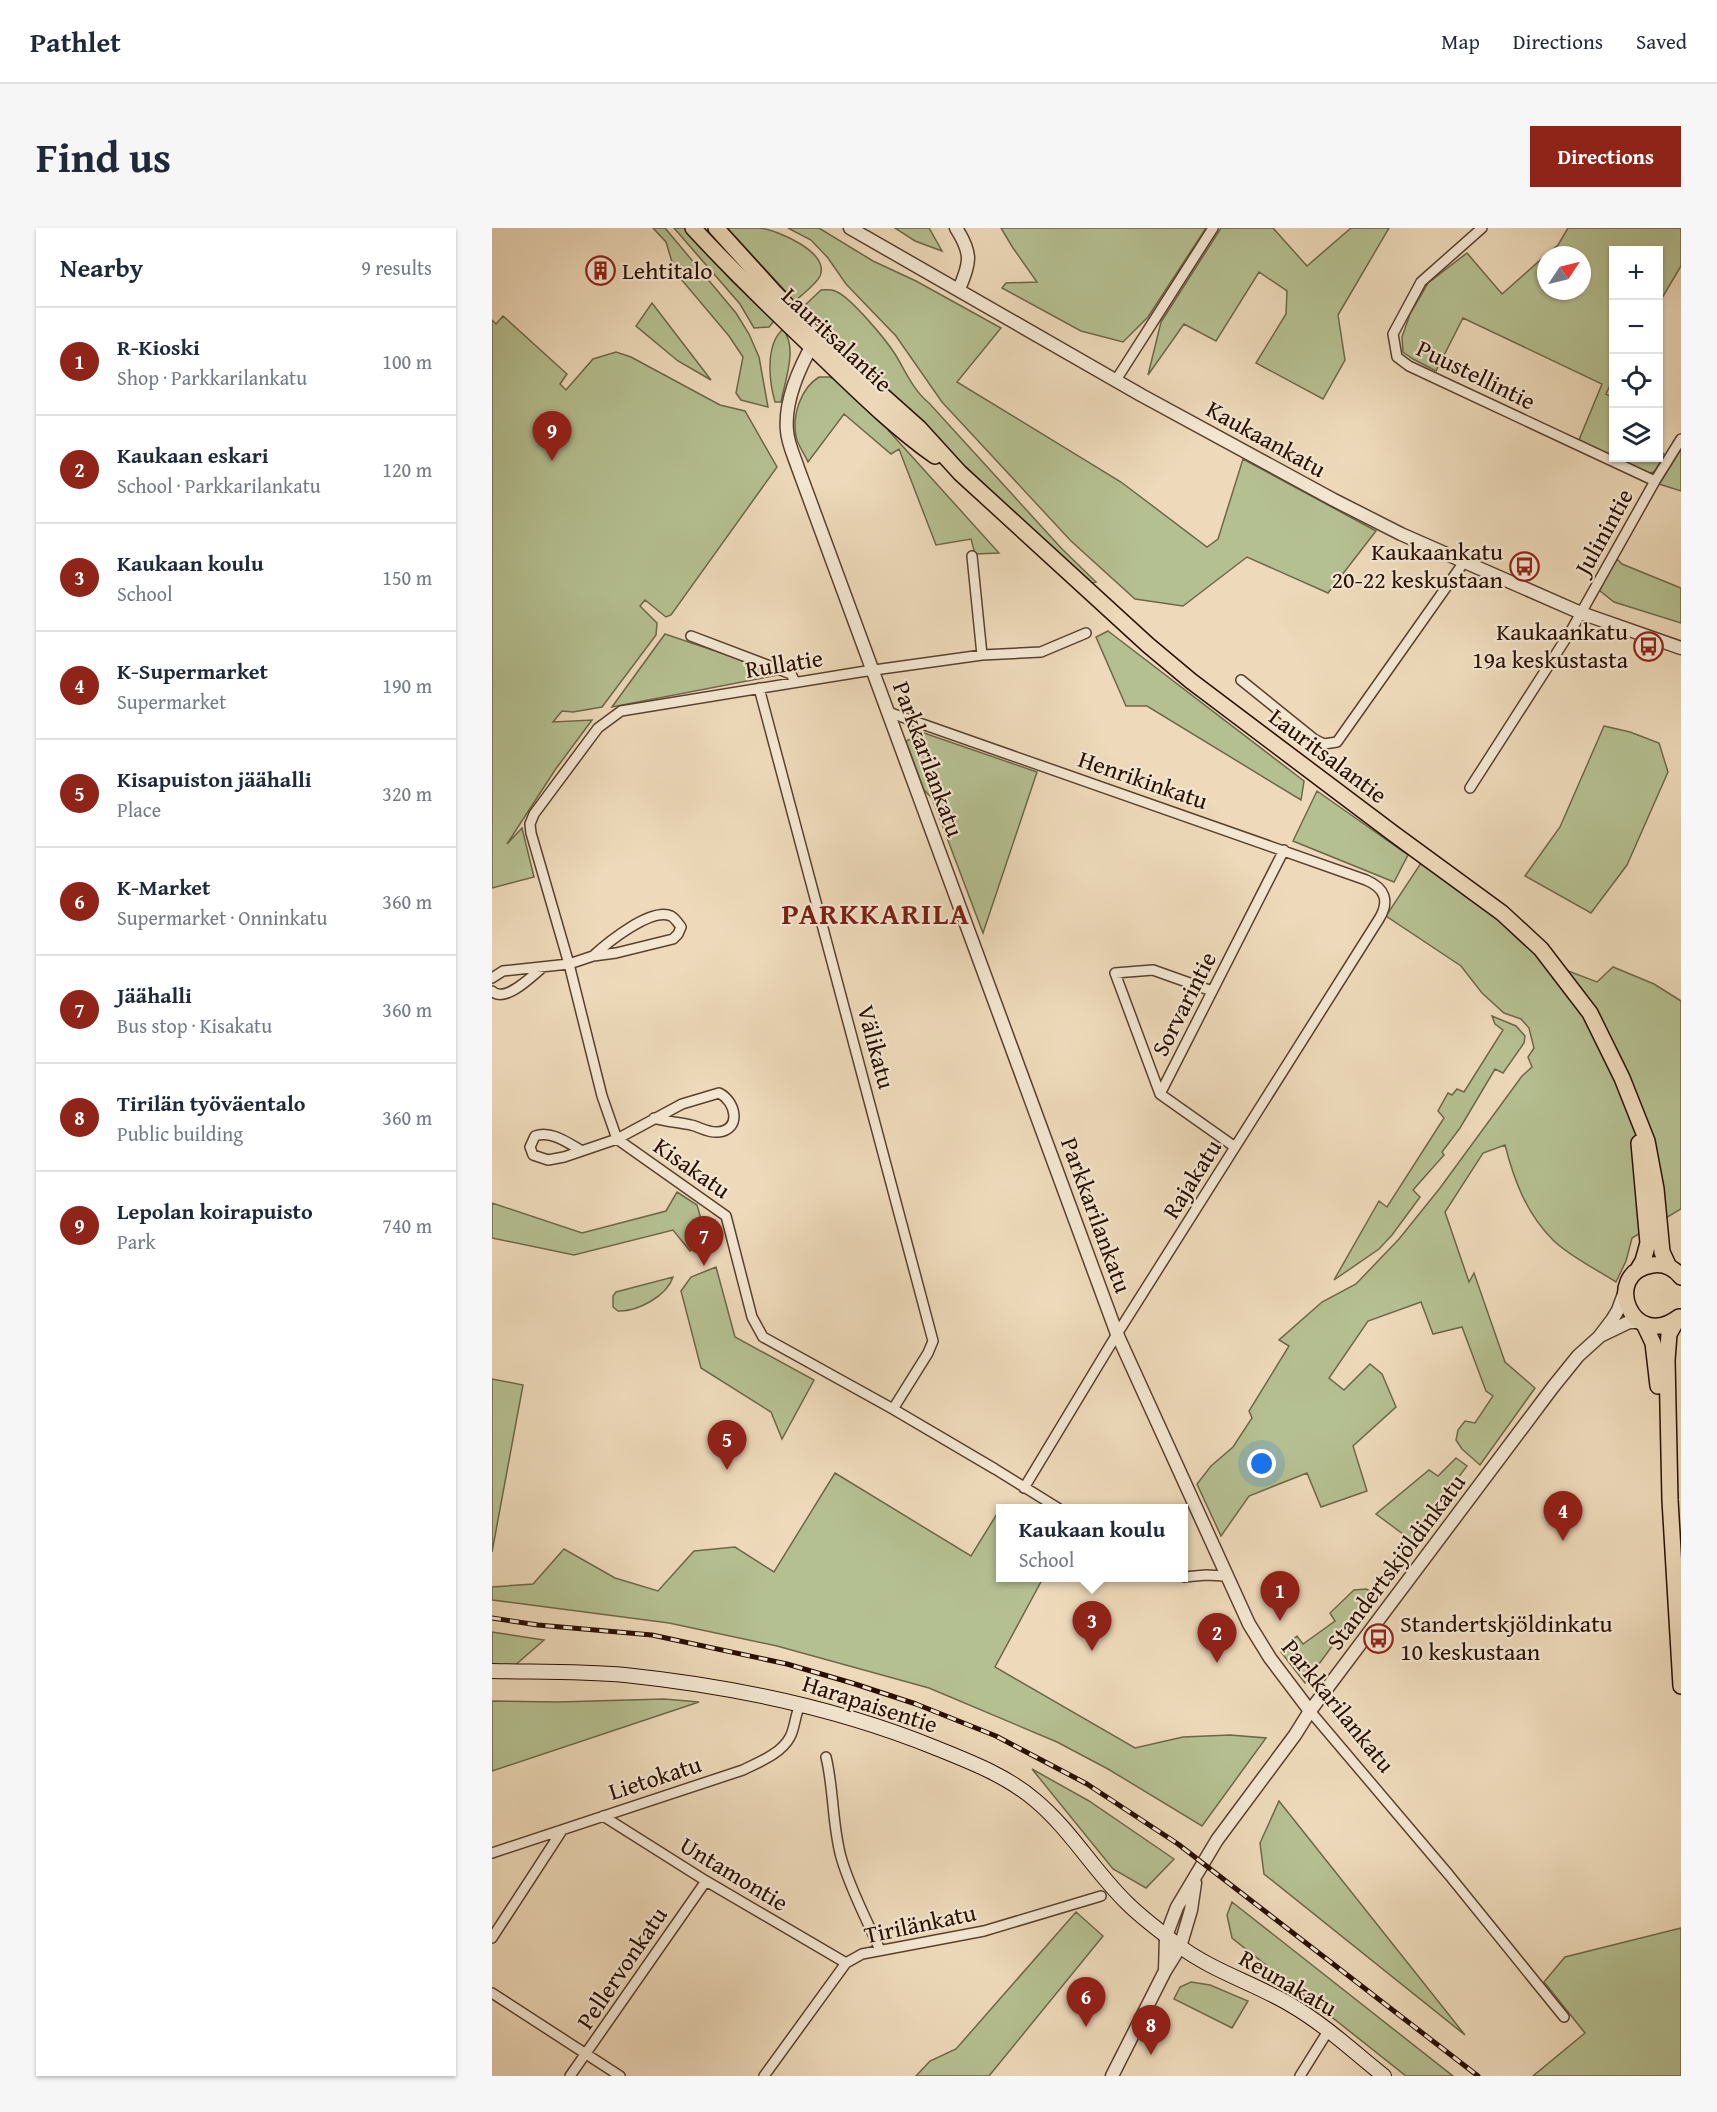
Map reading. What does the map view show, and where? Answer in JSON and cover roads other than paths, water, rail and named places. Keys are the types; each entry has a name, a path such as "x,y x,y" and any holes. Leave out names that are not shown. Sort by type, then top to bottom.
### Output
{"main road":[{"name":"Lauritsalantie","path":"693,228 789,327 814,342 919,428 960,473 1148,645 1191,681 1522,930 1558,969 1590,1013 1603,1036 1647,1141 1653,1166 1661,1245 1677,1271"},
{"name":"Lauritsalantie","path":"716,228 814,342"},
{"name":"Lauritsalantie","path":"1625,1291 1628,1281 1643,1261 1648,1243 1641,1160 1631,1102"},
{"path":"1637,1271 1654,1264 1677,1271"},
{"path":"1625,1291 1628,1307 1650,1334 1655,1357 1670,1500"},
{"path":"1642,1323 1655,1327 1664,1326 1680,1317"},
{"path":"1680,1317 1669,1334 1667,1345 1670,1500 1681,1686"},
{"name":"Harapaisentie","path":"492,1671 624,1675 720,1689 800,1705 908,1737 992,1772 1034,1799 1061,1825 1127,1904 1166,1936"},
{"name":"Reunakatu","path":"1166,1936 1209,1964 1276,1996 1328,2031 1384,2076"}],"street":[{"name":"Kaukaankatu","path":"850,228 1116,380 1326,496 1401,534 1581,613 1681,648"},
{"path":"956,228 968,249 969,261 959,289"},
{"path":"1116,380 1213,228"},
{"name":"Puustellintie","path":"1482,228 1421,282 1392,334 1397,357 1409,366 1655,481"},
{"name":"Parkkarilankatu","path":"814,342 798,375 789,404 787,431 798,468 1118,1335 1226,1576 1254,1632 1270,1658 1310,1711 1449,1875 1564,2017"},
{"name":"Julinintie","path":"1470,788 1581,613 1681,439"},
{"path":"972,556 982,655"},
{"path":"1241,680 1314,739 1324,744 1337,742 1464,562"},
{"name":"Rullatie","path":"534,814 598,728 621,711 759,688 793,678 982,655 1041,652 1086,633"},
{"path":"691,636 793,678"},
{"name":"Välikatu","path":"759,688 933,1341 893,1409"},
{"name":"Henrikinkatu","path":"888,712 1284,850 1366,880 1382,890"},
{"name":"Kisakatu","path":"534,814 530,824 531,833 570,964 602,1095 617,1139 726,1216 752,1317 763,1337 893,1409 1050,1504"},
{"name":"Sorvarintie","path":"1235,1147 1160,1094 1284,850"},
{"name":"Rajakatu","path":"1024,1488 1383,912 1386,903 1382,890"},
{"path":"492,978 503,971 570,964 593,956 616,953 672,939 681,927 671,916 654,917 614,937 593,956"},
{"path":"492,991 502,996 515,990 543,967"},
{"path":"1160,1094 1115,973 1153,970 1212,991"},
{"path":"582,1151 554,1136 542,1133 535,1136 530,1147 533,1155 548,1160 582,1151 617,1139 654,1118 682,1104 719,1093 726,1096 732,1103 735,1115 734,1123 728,1130 718,1132 709,1132 690,1125 654,1118"},
{"name":"Standertskjöldinkatu","path":"1166,1936 1178,1906 1217,1840 1295,1735 1310,1711 1553,1387 1578,1356 1599,1336 1618,1310 1625,1291"},
{"name":"Standertskjöldinkatu","path":"1599,1336 1629,1322 1642,1323"},
{"path":"1188,1576 1226,1576"},
{"name":"Lietokatu","path":"492,1853 743,1770 765,1760 778,1751 790,1737 800,1705"},
{"path":"826,1757 831,1777 834,1823 841,1857 880,1950"},
{"name":"Untamontie","path":"603,1816 706,1881 846,1963"},
{"path":"492,1938 562,1831"},
{"name":"Standertskjöldinkatu","path":"1112,2076 1165,1971 1180,1947 1191,1910 1195,1878"},
{"name":"Pellervonkatu","path":"570,2076 706,1881"},
{"name":"Tirilänkatu","path":"764,2076 846,1963 862,1954 984,1931 1101,1896"},
{"path":"1165,1971 1166,1936"},
{"path":"492,1994 620,2076"},
{"path":"1300,2076 1328,2031"}],"railway":[{"path":"492,1618 538,1625 652,1635 787,1664 916,1704 996,1736 1087,1784 1178,1844 1478,2076"}],"place":[{"name":"Lehtitalo","path":"601,271"},
{"name":"Lepolan koirapuisto","path":"552,461"},
{"name":"Kaukaankatu 20-22 keskustaan","path":"1524,566"},
{"name":"Kaukaankatu 19a keskustasta","path":"1649,646"},
{"name":"Jäähalli","path":"704,1266"},
{"name":"Kisapuiston jäähalli","path":"727,1470"},
{"name":"K-Supermarket","path":"1563,1541"},
{"name":"R-Kioski","path":"1280,1621"},
{"name":"Standertskjöldinkatu 10 keskustaan","path":"1379,1638"},
{"name":"Kaukaan koulu","path":"1092,1651"},
{"name":"Kaukaan eskari","path":"1217,1663"},
{"name":"K-Market","path":"1086,2027"},
{"name":"Tirilän työväentalo","path":"1151,2055"}],"district":[{"name":"PARKKARILA","path":"876,914"}]}
